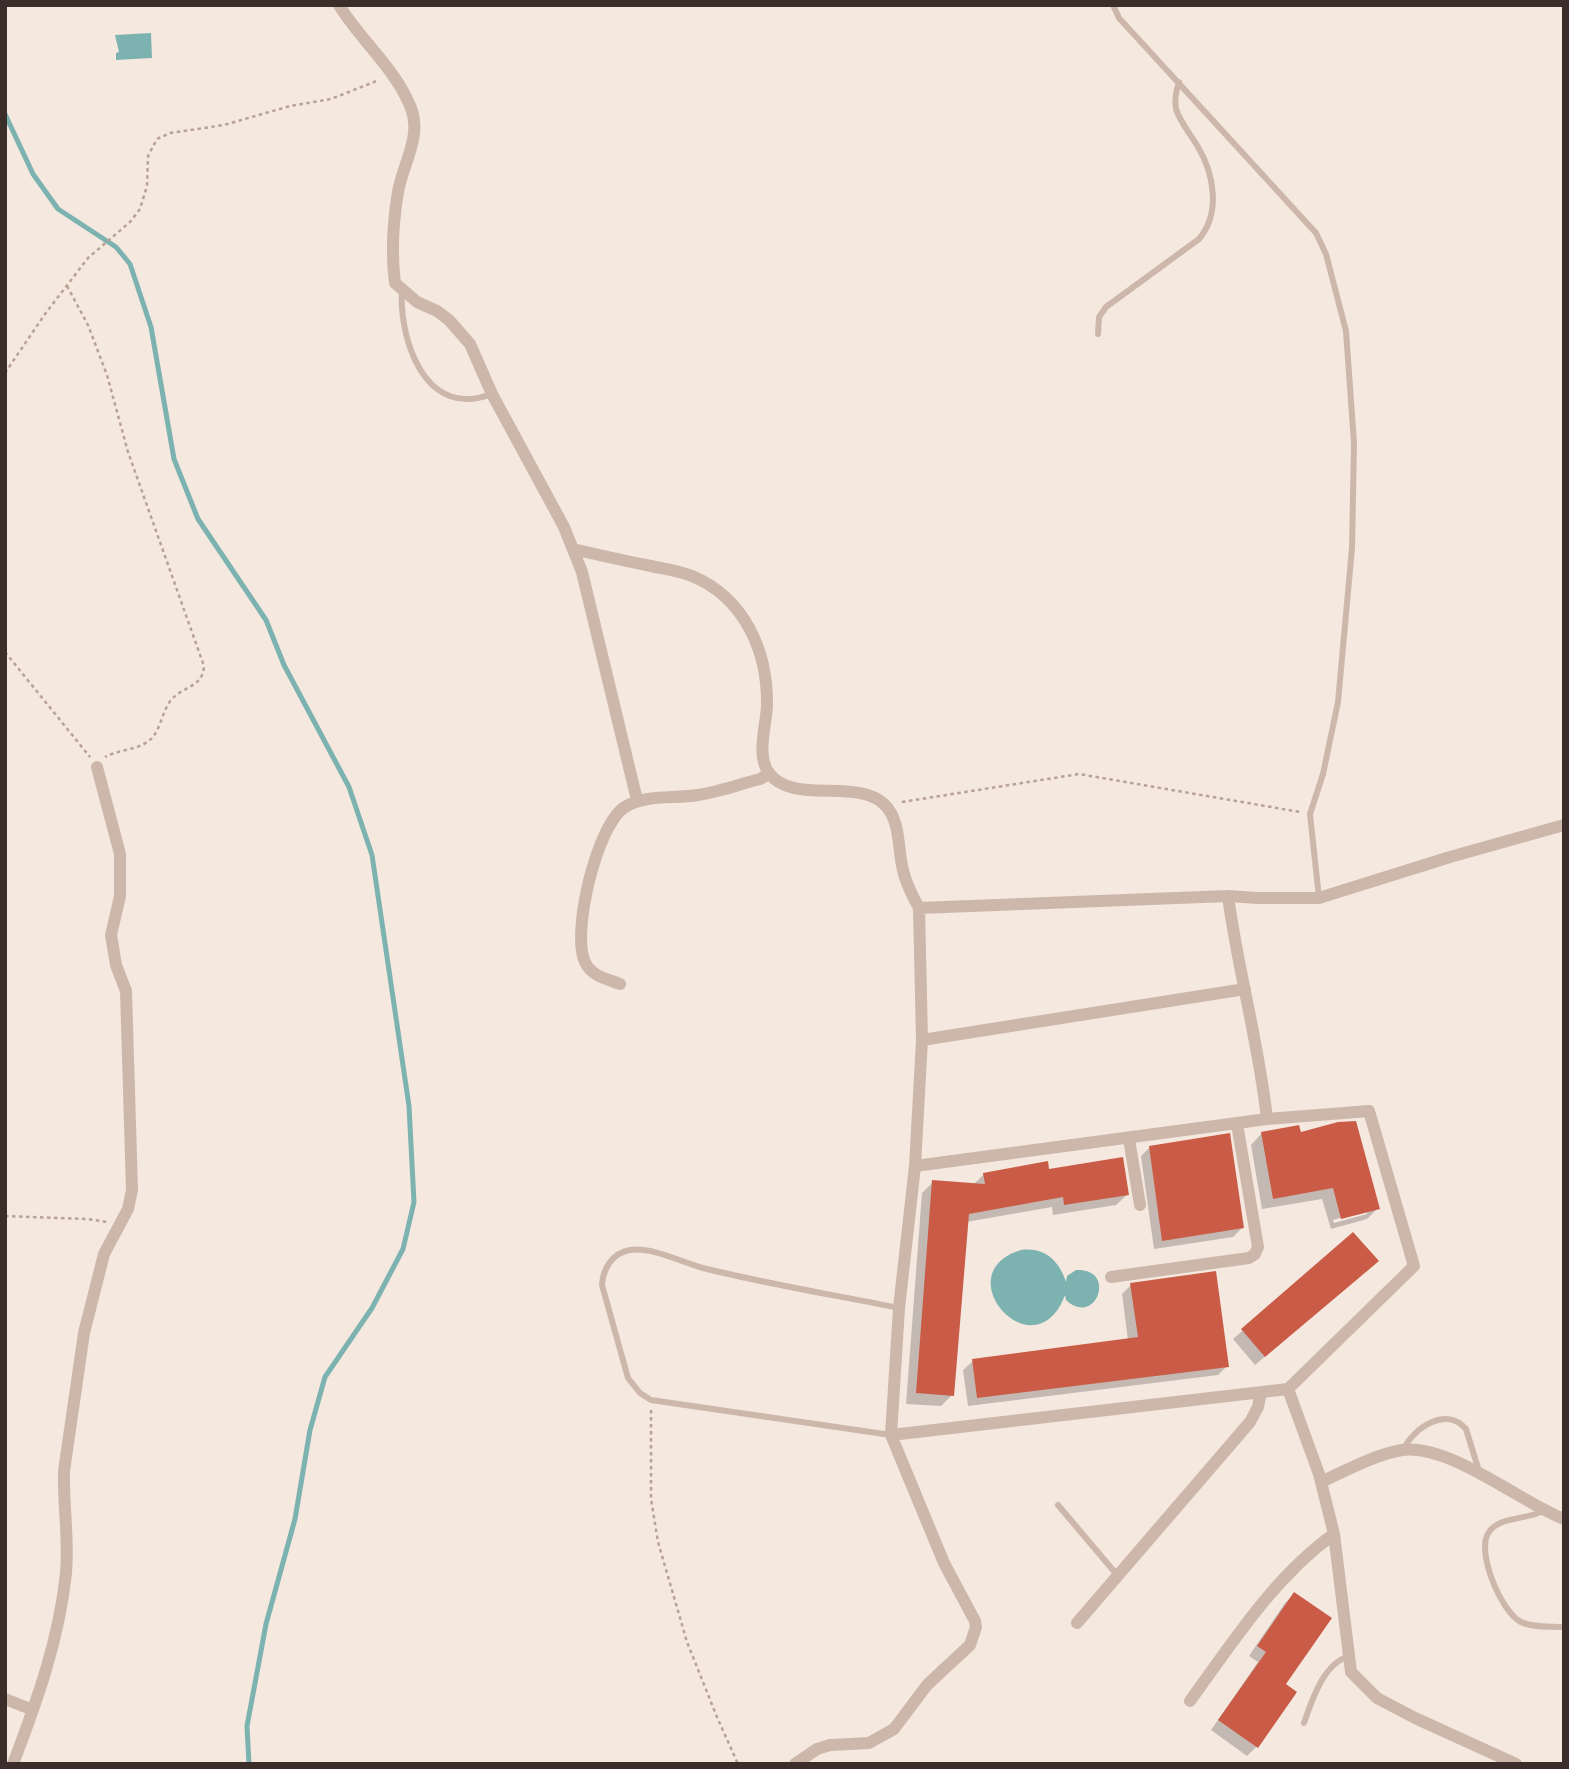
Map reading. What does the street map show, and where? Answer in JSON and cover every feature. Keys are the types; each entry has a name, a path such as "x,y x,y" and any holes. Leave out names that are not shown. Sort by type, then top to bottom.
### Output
{"street":[{"path":"339,5 410,104 415,130 398,194 391,253 396,284 417,302 437,311 461,332 477,357 492,394 554,508 582,572 637,800"},
{"path":"573,550 690,575 713,587 741,613 754,636 763,666 767,701 763,755 769,774 786,786 866,794 885,805 895,821 906,883 919,908 922,1040 915,1166 899,1308 891,1435 944,1563 975,1621 976,1633 970,1645 943,1668 894,1729 886,1735 859,1745 823,1747 795,1764"},
{"path":"13,1764 52,1653 66,1573 68,1531 63,1492 64,1471 84,1333 104,1254 128,1209 132,1190 126,991 116,965 111,935 120,896 120,854 97,767"},
{"path":"620,984 594,974 583,959 583,902 605,831 621,809 637,800 700,795 760,779 769,774"},
{"path":"919,908 1228,896 1319,898 1564,825"},
{"path":"1228,896 1263,1076 1267,1119"},
{"path":"922,1040 1245,989"},
{"path":"891,1435 1288,1389 1413,1266 1369,1111 1267,1119 915,1166"},
{"path":"1111,1277 1212,1265 1249,1258 1255,1254 1258,1247 1237,1124"},
{"path":"1129,1139 1140,1205"},
{"path":"1288,1389 1321,1482 1334,1534 1351,1672 1377,1698 1516,1764"},
{"path":"1077,1623 1250,1422 1258,1407 1261,1392"},
{"path":"1321,1482 1363,1462 1403,1450 1433,1452 1497,1482 1543,1511 1564,1519"},
{"path":"1190,1701 1277,1586 1316,1547 1334,1534"},
{"path":"5,1699 33,1710"}],"lane":[{"path":"1113,5 1119,18 1316,233 1326,254 1346,331 1354,443 1352,548 1338,702 1323,774 1310,814 1319,898"},
{"path":"1098,334 1099,317 1106,307 1199,239 1210,224 1213,208 1211,182 1204,158 1177,110 1175,95 1178,82"},
{"path":"402,290 401,312 406,337 414,360 426,377 453,397 472,399 492,394"},
{"path":"891,1435 651,1400 640,1393 628,1378 602,1285 605,1270 614,1258 629,1250 642,1250 702,1268 899,1308"},
{"path":"1403,1450 1407,1442 1429,1424 1439,1418 1450,1418 1466,1429 1479,1473"},
{"path":"1058,1505 1118,1576"},
{"path":"1543,1511 1493,1527 1486,1535 1483,1545 1489,1571 1512,1615 1532,1626 1564,1627"},
{"path":"1304,1723 1329,1670 1340,1659 1349,1656"}],"path":[{"path":"5,373 96,250 136,216 144,202 149,150 163,135 224,125 290,106 331,99 391,74"},
{"path":"5,652 97,767 110,755 147,742 156,731 172,699 198,682 204,672 128,452 107,375 88,324 67,286"},
{"path":"885,805 1079,774 1310,814"},
{"path":"5,1216 88,1219 118,1224"},
{"path":"651,1400 650,1480 658,1542 687,1642 738,1764"}],"water":[{"path":"151,33 152,58 116,60 116,53 119,52 115,35"},
{"path":"1021,1250 1037,1251 1050,1257 1059,1267 1066,1282 1067,1276 1076,1270 1089,1272 1096,1278 1098,1295 1086,1307 1077,1307 1066,1300 1065,1295 1051,1317 1035,1325 1018,1322 1003,1311 993,1295 991,1278 1000,1262"}],"building":[{"path":"1356,1121 1380,1209 1341,1219 1333,1188 1273,1199 1261,1132 1299,1125 1301,1132 1338,1122"},
{"path":"1230,1133 1244,1228 1162,1241 1149,1146"},
{"path":"1123,1157 1129,1195 1064,1205 1063,1197 969,1214 954,1396 916,1393 932,1180 985,1184 983,1173 1048,1161 1049,1169"},
{"path":"1353,1232 1379,1261 1265,1357 1241,1329"},
{"path":"1216,1271 1229,1367 977,1398 972,1359 1138,1337 1130,1283"},
{"path":"1294,1592 1332,1618 1286,1684 1297,1692 1258,1748 1218,1720 1266,1652 1257,1646"}],"waterway":[{"path":"5,114 33,174 58,209 116,247 130,264 151,327 174,459 198,519 266,620 284,665 349,787 372,855 409,1106 414,1202 403,1249 372,1308 325,1377 310,1430 295,1519 266,1624 247,1726 249,1764"}]}
